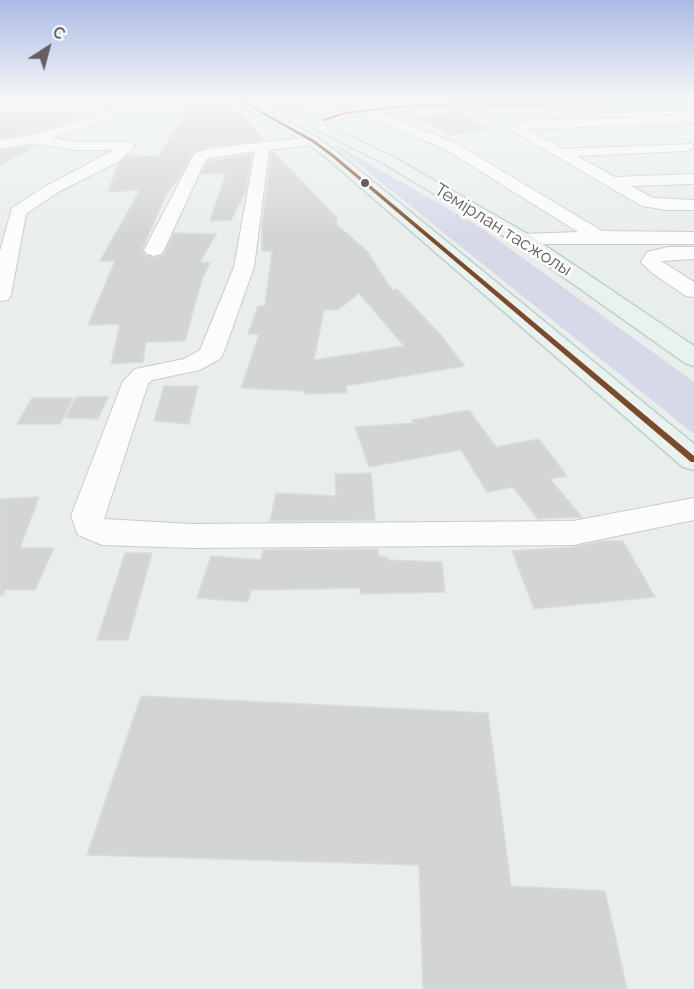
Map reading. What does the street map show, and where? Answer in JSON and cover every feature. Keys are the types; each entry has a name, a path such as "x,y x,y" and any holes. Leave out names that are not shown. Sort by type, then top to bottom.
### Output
{"main road":[{"name":"Темірлан тасжолы","path":"332,146 351,171 694,460"},
{"name":"Темірлан тасжолы","path":"355,146 394,164 524,240 694,358"},
{"path":"351,171 370,162 394,164"}],"street":[{"path":"0,295 18,212 52,189 114,158 128,146"},
{"path":"154,250 200,156 204,153 262,146"},
{"path":"263,146 244,267 211,354 191,365 144,374 136,381 87,516 90,526 102,533 192,536 573,532 694,509"},
{"path":"450,146 598,237"},
{"path":"547,146 656,205 694,205"},
{"path":"560,153 692,153"},
{"path":"575,162 692,153"},
{"path":"593,172 694,168"},
{"path":"612,182 694,179"},
{"path":"633,194 694,193"},
{"path":"524,240 598,237 694,238"},
{"path":"694,253 654,256 651,262 694,291"}],"shaded area":[{"path":"336,146 480,227 694,382 694,434"}],"building":[{"path":"26,146 36,146 0,165 0,151"},
{"path":"165,146 211,146 193,152 179,178 167,193 142,249 145,255 155,258 163,255 174,233 216,234 200,262 210,263 202,279 185,341 146,342 143,362 111,364 120,324 88,325 115,261 100,261 140,190 108,192 118,164 128,155 158,157"},
{"path":"271,152 274,152 337,218 336,224 367,251 392,290 397,289 441,335 464,366 346,386 347,393 305,394 305,391 241,388 259,334 248,334 258,306 265,306 272,251 262,251 262,226","holes":["359,293 404,346 314,360 324,310 338,310"]},
{"path":"252,154 245,193 231,220 210,221 226,174 201,174 208,161"},
{"path":"164,386 198,386 189,424 154,421"},
{"path":"76,397 108,397 98,419 65,418"},
{"path":"32,398 73,398 60,424 17,424"},
{"path":"469,410 496,447 539,439 567,476 550,479 582,517 538,519 513,487 487,492 461,450 369,467 355,427 414,423 412,420"},
{"path":"371,473 375,520 270,521 276,493 336,496 335,474"},
{"path":"39,497 20,548 54,548 35,590 5,590 3,595 0,595 0,499"},
{"path":"603,541 623,541 655,597 534,609 512,551 573,547"},
{"path":"378,549 379,557 387,557 387,560 442,562 445,592 360,594 360,588 251,590 248,602 197,598 211,556 261,560 263,550"},
{"path":"125,553 152,553 128,640 97,640"},
{"path":"141,696 488,713 511,886 605,891 627,989 423,989 419,865 87,855"}],"transit line":[{"path":"320,146 694,460"}]}
